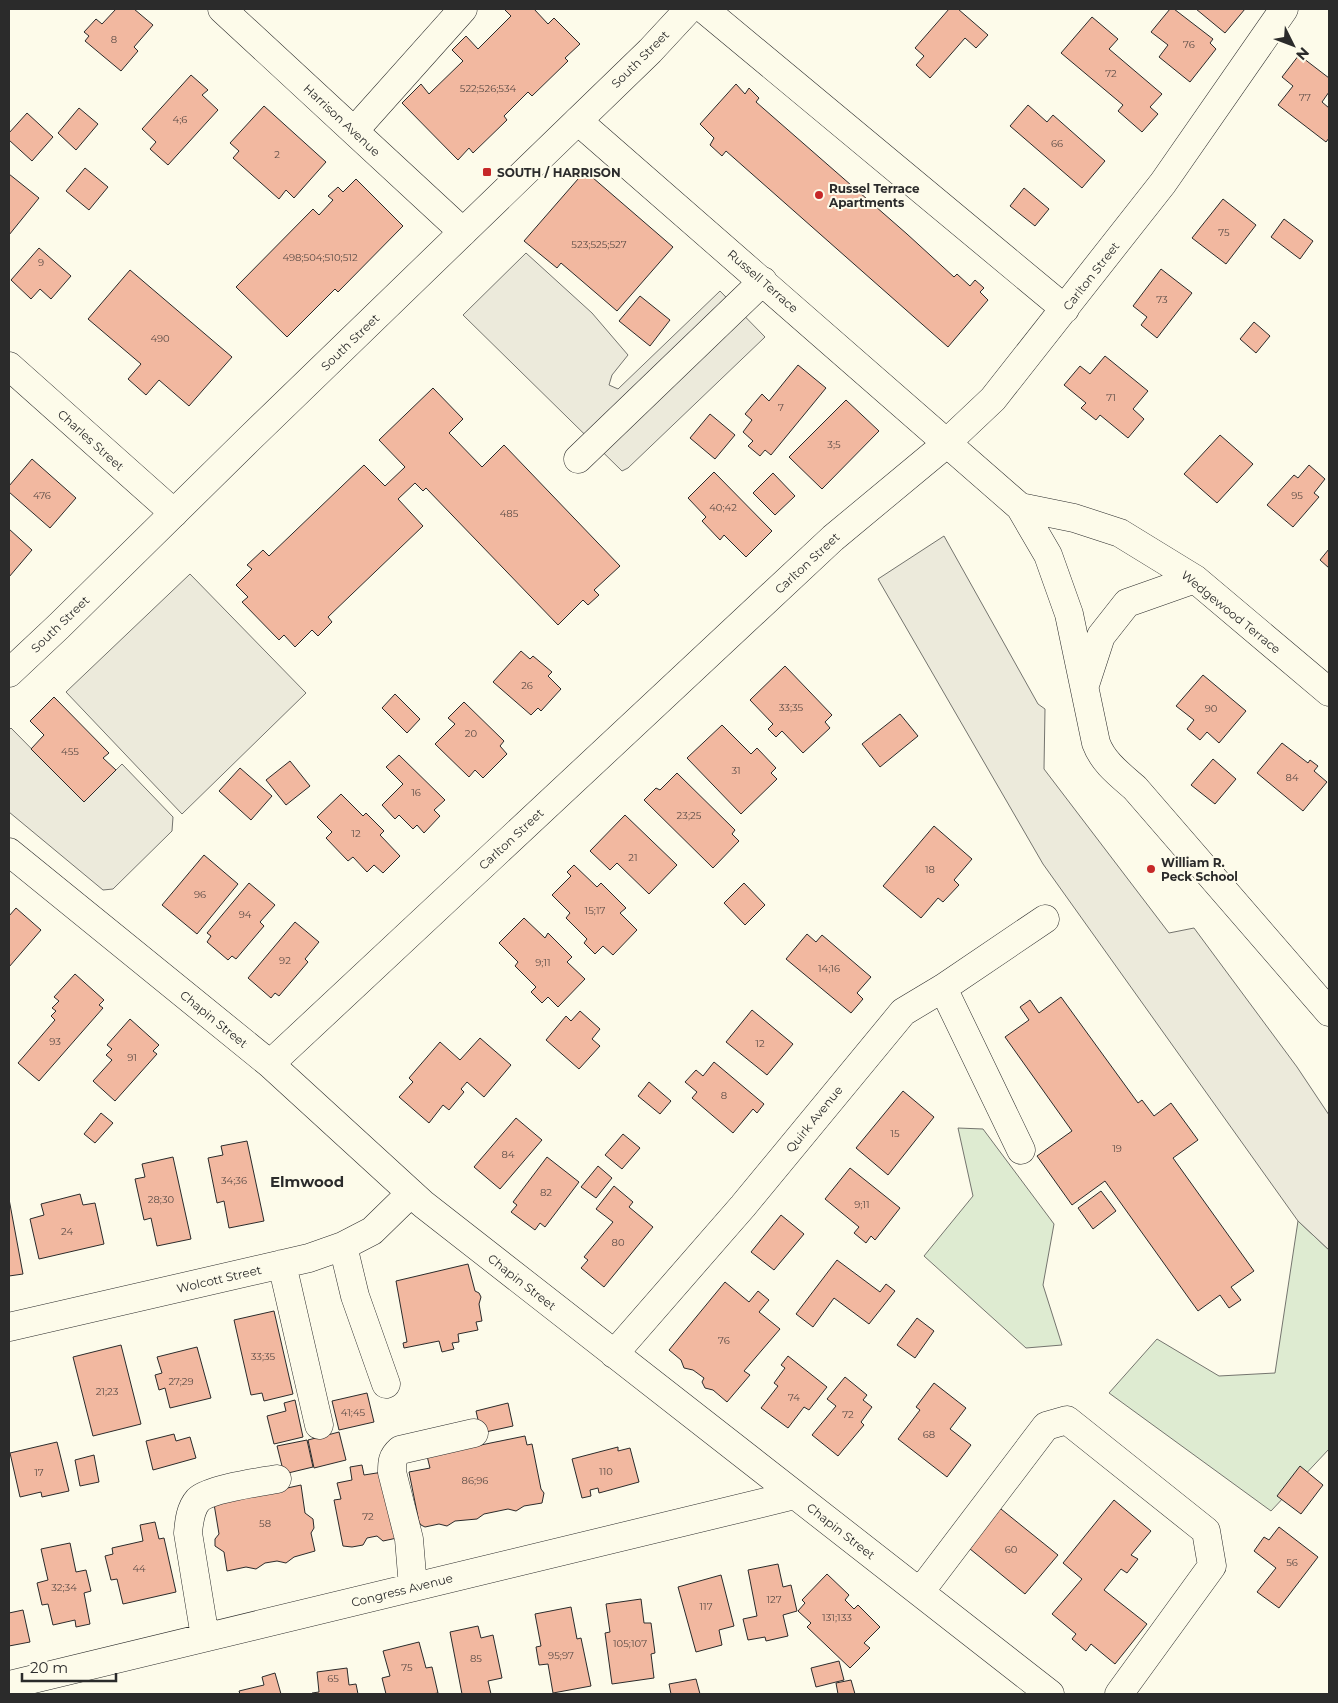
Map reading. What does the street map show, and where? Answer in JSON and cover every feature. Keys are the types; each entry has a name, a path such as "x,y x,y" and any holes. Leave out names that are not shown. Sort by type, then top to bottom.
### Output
{"street":[{"name":"Harrison Avenue","path":"222,9 463,232"},
{"path":"354,131 463,9"},
{"name":"South Street","path":"9,673 650,51 689,9"},
{"path":"704,9 1065,309"},
{"name":"Carlton Street","path":"270,1064 833,538 947,442 993,400 1163,183 1284,9"},
{"name":"Russell Terrace","path":"578,121 947,442"},
{"path":"578,459 763,281"},
{"name":"Charles Street","path":"9,366 174,513"},
{"path":"947,442 1020,507 1048,555 1069,614 1096,742 1101,756 1135,788 1329,1012"},
{"name":"Wedgewood Terrace","path":"1020,507 1074,518 1120,533 1195,579 1329,692"},
{"path":"1084,686 1101,636 1127,603 1195,579"},
{"name":"Chapin Street","path":"9,852 270,1064 423,1204 1050,1694"},
{"name":"Quirk Avenue","path":"614,1354 743,1206 904,1012 1046,919"},
{"path":"943,988 1021,1150"},
{"name":"Wolcott Street","path":"9,1327 309,1258 343,1246 372,1231 412,1193"},
{"path":"343,1246 356,1296 386,1384"},
{"path":"282,1264 319,1425"},
{"path":"920,1592 1046,1426 1067,1420 1206,1531 1212,1566 1119,1694"},
{"path":"413,1587 409,1539 392,1472 392,1461 395,1454 400,1450 474,1433"},
{"path":"205,1637 188,1533 189,1517 198,1500 209,1493 277,1479"},
{"name":"Congress Avenue","path":"9,1685 795,1495"}],"green space":[{"path":"958,1128 983,1129 1054,1224 1043,1285 1062,1345 1026,1348 924,1256 973,1196"},
{"path":"1298,1221 1329,1250 1329,1449 1271,1511 1109,1393 1157,1339 1219,1376 1275,1373"}],"shaded area":[{"path":"526,253 592,313 628,355 612,375 609,385 618,389 720,291 765,337 628,468 622,471 463,315"},
{"path":"944,536 1038,704 1045,709 1044,769 1169,933 1194,928 1297,1067 1329,1115 1329,1250 1298,1221 1043,864 878,579"},
{"path":"190,574 306,693 182,814 66,692"},
{"path":"11,728 84,802 122,764 173,817 172,831 113,889 103,890 9,812 9,730"}],"building":[{"path":"116,9 134,9 153,25 134,47 138,51 121,71 85,41 89,36 84,32 96,19 102,24"},
{"path":"504,9 534,9 548,24 554,18 580,44 565,58 568,61 532,96 528,92 504,116 507,120 473,153 469,148 458,160 402,103 421,84 429,94 463,61 452,50 466,36 478,49 511,16"},
{"path":"949,9 958,9 988,35 976,48 965,38 930,78 916,65 924,56 915,48"},
{"path":"1170,9 1174,9 1213,39 1210,43 1216,49 1190,82 1159,57 1168,45 1151,32"},
{"path":"1196,9 1245,9 1225,33"},
{"path":"1092,17 1118,39 1109,49 1162,94 1150,107 1158,114 1142,132 1118,111 1123,105 1061,53"},
{"path":"1299,55 1329,78 1329,92 1322,102 1329,108 1329,138 1326,142 1278,105 1293,86 1282,77"},
{"path":"191,75 208,90 202,95 218,110 168,165 150,149 156,142 142,129"},
{"name":"Russel Terrace Apartments","path":"736,84 745,94 749,88 759,98 756,102 954,277 957,274 970,286 975,280 984,288 980,292 988,300 948,347 726,151 722,156 710,145 714,138 700,124"},
{"path":"1028,105 1047,122 1053,115 1105,161 1082,188 1010,126"},
{"path":"264,106 326,162 294,198 286,190 279,199 233,158 239,151 230,143"},
{"path":"79,108 98,124 76,150 58,133"},
{"path":"27,113 53,137 32,161 9,140 9,133"},
{"path":"85,168 108,187 89,210 66,191"},
{"path":"585,171 673,247 617,311 561,263 557,268 524,241"},
{"path":"9,174 39,198 9,235"},
{"path":"356,179 403,226 338,292 335,289 287,337 236,287 313,209 319,215 333,200 328,196 338,187 343,192"},
{"path":"1024,188 1049,209 1035,226 1010,206"},
{"path":"1223,199 1256,225 1226,264 1192,238"},
{"path":"1284,219 1313,241 1300,259 1271,237"},
{"path":"39,248 71,276 51,299 40,289 31,299 11,280"},
{"path":"1161,269 1192,293 1157,338 1141,325 1147,317 1133,306"},
{"path":"130,270 232,357 189,406 159,380 146,395 128,379 141,364 88,319"},
{"path":"640,296 670,320 650,346 619,321"},
{"path":"1254,322 1270,336 1256,353 1240,339"},
{"path":"1105,356 1148,391 1133,409 1144,419 1128,438 1100,415 1096,420 1081,408 1086,403 1064,385 1080,366 1090,374"},
{"path":"798,365 826,388 771,455 765,450 760,456 748,446 753,441 743,432 752,420 745,414 762,394 769,401"},
{"path":"433,388 463,419 449,433 482,467 504,445 620,566 594,590 599,595 588,605 583,600 558,625 426,488 423,491 415,483 398,499 423,526 328,617 332,622 318,636 312,630 295,647 284,635 279,640 242,602 248,597 236,585 252,569 247,565 263,550 269,556 364,465 385,486 405,467 379,440"},
{"path":"846,400 879,431 822,489 789,457"},
{"path":"710,414 735,435 715,459 690,438"},
{"path":"1220,435 1253,464 1217,503 1184,474"},
{"path":"32,459 76,498 50,528 9,492 9,486"},
{"path":"1309,465 1325,479 1314,493 1319,497 1293,527 1267,505 1294,475 1298,478"},
{"path":"714,472 772,531 746,557 724,535 720,540 702,521 706,517 688,498"},
{"path":"773,473 795,496 775,515 753,493"},
{"path":"9,529 32,550 9,577"},
{"path":"1329,549 1329,568 1320,560"},
{"path":"521,651 530,659 533,656 552,672 548,676 561,689 541,711 538,708 531,715 493,682"},
{"path":"785,666 832,715 825,722 830,728 803,753 782,731 776,737 768,729 773,724 750,700"},
{"path":"1203,675 1246,711 1219,743 1207,732 1200,740 1187,729 1194,720 1176,706"},
{"path":"395,694 420,719 407,733 382,708"},
{"path":"54,697 109,753 103,758 116,770 84,802 31,749 44,735 30,721"},
{"path":"464,702 504,741 500,746 507,754 483,778 475,770 469,777 435,744 455,724 448,718"},
{"path":"900,714 918,736 880,767 862,744"},
{"path":"722,725 751,754 757,748 776,768 771,773 777,779 741,814 687,758"},
{"path":"1282,743 1308,763 1310,760 1318,766 1314,771 1327,782 1303,811 1257,773"},
{"path":"399,755 445,800 434,810 440,816 424,833 417,825 413,829 399,815 395,819 382,805 403,784 386,767"},
{"path":"1213,759 1236,779 1215,804 1191,785"},
{"path":"290,761 310,786 286,805 266,780"},
{"path":"240,768 272,796 251,820 219,791"},
{"path":"677,773 735,830 732,834 739,841 713,868 644,800 656,788 660,790"},
{"path":"341,794 363,816 366,813 384,831 380,835 400,856 383,873 374,865 367,872 353,857 348,861 326,838 332,832 317,817"},
{"path":"625,815 677,865 649,894 617,863 610,870 590,851"},
{"path":"934,826 972,859 954,880 959,885 943,902 938,898 921,918 883,886"},
{"path":"204,855 238,884 197,934 162,905"},
{"path":"574,865 597,887 601,883 626,908 620,913 637,930 613,955 603,946 595,954 584,943 587,939 566,918 570,913 552,895 571,876 567,872"},
{"path":"249,883 275,905 260,922 264,926 236,959 232,956 228,960 207,942 211,936 207,933"},
{"path":"744,883 765,905 745,925 724,903"},
{"path":"16,908 41,930 9,967 9,916"},
{"path":"524,918 545,938 548,933 572,957 567,962 585,979 558,1007 548,997 542,1003 531,992 536,987 515,966 518,962 499,943"},
{"path":"295,922 319,942 305,959 308,962 279,996 275,993 271,998 248,978"},
{"path":"807,934 816,942 822,935 871,977 857,993 863,999 851,1013 786,959"},
{"path":"75,974 104,1000 99,1005 103,1008 39,1081 18,1063 55,1020 51,1016 56,1011 52,1008 59,1001 54,997"},
{"path":"1061,997 1138,1103 1142,1100 1154,1116 1171,1103 1198,1140 1173,1158 1254,1271 1231,1287 1241,1300 1229,1308 1220,1295 1198,1311 1105,1181 1072,1205 1037,1156 1072,1131 1005,1037 1029,1020 1020,1007 1030,1000 1039,1013"},
{"path":"752,1010 793,1044 767,1075 726,1042"},
{"path":"580,1011 600,1029 592,1039 600,1046 579,1069 546,1040 566,1016 571,1021"},
{"path":"130,1019 159,1045 153,1051 157,1054 115,1101 93,1081 112,1060 106,1055 112,1049 107,1045"},
{"path":"480,1038 511,1065 484,1097 467,1082 461,1089 464,1092 449,1110 443,1105 429,1123 399,1097 413,1082 409,1078 440,1042 460,1060"},
{"path":"714,1062 764,1104 757,1113 753,1109 733,1133 692,1098 697,1092 685,1082 696,1070 703,1076"},
{"path":"649,1082 671,1101 660,1114 638,1096"},
{"path":"903,1091 934,1117 888,1175 856,1148"},
{"path":"101,1113 113,1123 95,1143 84,1134"},
{"path":"516,1118 542,1140 500,1189 474,1167"},
{"path":"623,1134 640,1148 622,1169 605,1155"},
{"path":"247,1141 264,1221 229,1228 224,1201 217,1203 208,1158 223,1155 221,1146"},
{"path":"173,1157 191,1239 157,1246 151,1218 144,1220 135,1179 145,1177 142,1164"},
{"path":"547,1157 579,1182 545,1227 540,1223 535,1230 511,1212 517,1205 513,1202"},
{"path":"598,1166 612,1178 596,1198 581,1187"},
{"path":"850,1168 900,1208 875,1240 871,1236 866,1243 854,1233 859,1227 825,1199"},
{"path":"614,1186 633,1202 629,1207 653,1227 604,1287 581,1268 588,1260 584,1257 613,1222 596,1209"},
{"path":"1101,1191 1116,1211 1093,1229 1078,1208"},
{"path":"80,1194 83,1205 95,1203 104,1244 39,1259 30,1219 44,1215 41,1204"},
{"path":"9,1199 23,1274 9,1276"},
{"path":"781,1215 804,1234 774,1270 751,1252"},
{"path":"837,1260 880,1292 886,1284 895,1291 869,1324 834,1298 813,1327 796,1314"},
{"path":"468,1264 475,1291 481,1297 479,1304 482,1321 476,1322 478,1330 458,1334 459,1342 452,1343 454,1349 442,1352 439,1341 404,1348 403,1343 407,1342 396,1281"},
{"path":"725,1282 749,1302 758,1291 769,1300 759,1312 780,1329 744,1371 750,1375 727,1402 713,1390 705,1388 702,1382 704,1378 693,1370 684,1368 681,1360 669,1350"},
{"path":"274,1311 293,1394 264,1401 262,1393 251,1395 234,1320"},
{"path":"917,1318 934,1331 915,1358 897,1345"},
{"path":"121,1345 141,1424 93,1436 73,1357"},
{"path":"197,1347 211,1398 170,1408 165,1388 159,1390 155,1375 162,1373 157,1357"},
{"path":"788,1356 827,1387 809,1410 804,1407 788,1428 761,1408 778,1386 774,1383 785,1368 781,1365"},
{"path":"845,1377 867,1395 863,1400 872,1407 861,1422 864,1425 838,1456 812,1435 836,1406 827,1399"},
{"path":"934,1383 966,1408 950,1429 971,1445 947,1477 898,1439 920,1410 916,1407"},
{"path":"367,1393 374,1422 339,1430 332,1401"},
{"path":"295,1400 303,1437 274,1444 267,1416 286,1411 284,1403"},
{"path":"508,1403 513,1426 481,1433 476,1411"},
{"path":"339,1432 346,1460 314,1468 308,1440"},
{"path":"174,1434 176,1441 190,1437 196,1458 153,1470 146,1441"},
{"path":"525,1436 527,1445 532,1444 541,1489 544,1493 542,1503 524,1506 516,1511 508,1509 484,1514 477,1519 455,1521 447,1526 439,1524 425,1527 421,1525 409,1472 430,1468 427,1456"},
{"path":"307,1440 313,1467 284,1474 277,1446"},
{"path":"57,1442 69,1491 42,1497 41,1492 20,1497 10,1453"},
{"path":"618,1447 618,1451 630,1448 639,1482 599,1493 598,1488 590,1490 591,1496 582,1498 572,1459"},
{"path":"94,1455 99,1482 80,1486 75,1460"},
{"path":"362,1465 364,1475 383,1472 397,1538 383,1541 377,1536 367,1538 363,1545 343,1546 334,1500 341,1499 337,1483 352,1480 350,1467"},
{"path":"1300,1466 1323,1485 1301,1514 1277,1496"},
{"path":"301,1485 305,1513 313,1519 314,1528 311,1533 315,1551 294,1557 286,1563 277,1561 265,1563 256,1569 246,1567 227,1571 224,1552 215,1546 215,1539 219,1534 214,1504"},
{"path":"1114,1500 1151,1531 1131,1555 1138,1559 1127,1573 1121,1569 1104,1590 1147,1624 1115,1664 1091,1644 1086,1651 1072,1639 1076,1634 1052,1614 1082,1579 1063,1563"},
{"path":"996,1505 1058,1555 1025,1594 964,1544"},
{"path":"155,1522 159,1539 164,1538 176,1592 123,1604 117,1579 111,1580 105,1556 113,1554 112,1548 143,1541 140,1525"},
{"path":"1279,1527 1318,1557 1279,1608 1257,1592 1276,1568 1254,1551 1264,1537 1269,1540"},
{"path":"70,1543 76,1572 86,1570 91,1591 84,1593 90,1624 76,1627 75,1620 53,1625 48,1604 42,1605 37,1583 48,1580 41,1549"},
{"path":"778,1564 783,1587 791,1585 797,1611 783,1615 788,1636 766,1641 765,1637 748,1640 743,1619 757,1616 748,1570"},
{"path":"827,1574 849,1595 845,1600 854,1609 858,1605 880,1627 864,1643 870,1648 850,1668 807,1627 811,1623 798,1611 805,1603 802,1600"},
{"path":"721,1575 734,1626 719,1630 722,1645 696,1652 678,1587"},
{"path":"641,1599 644,1623 651,1623 655,1653 651,1654 654,1678 612,1684 605,1633 610,1632 606,1604"},
{"path":"571,1607 577,1639 581,1638 591,1686 553,1693 548,1664 539,1665 536,1647 541,1646 535,1614"},
{"path":"23,1610 30,1642 9,1646 9,1613"},
{"path":"478,1626 481,1638 493,1635 502,1678 488,1681 491,1694 462,1694 450,1632"},
{"path":"419,1642 426,1668 432,1667 438,1693 386,1694 382,1678 390,1676 383,1651"},
{"path":"839,1661 844,1680 816,1687 811,1668"},
{"path":"347,1668 349,1685 356,1684 358,1694 312,1693 319,1692 317,1672"},
{"path":"275,1673 281,1694 240,1694 239,1691 264,1685 262,1677"},
{"path":"696,1679 700,1694 671,1694 669,1684"},
{"path":"851,1680 855,1694 838,1694 836,1683"}],"place":[{"name":"SOUTH / HARRISON","path":"487,172"},
{"name":"Russel Terrace Apartments","path":"819,195"},
{"name":"William R. Peck School","path":"1151,869"}],"district":[{"name":"Elmwood","path":"307,1181"}]}
